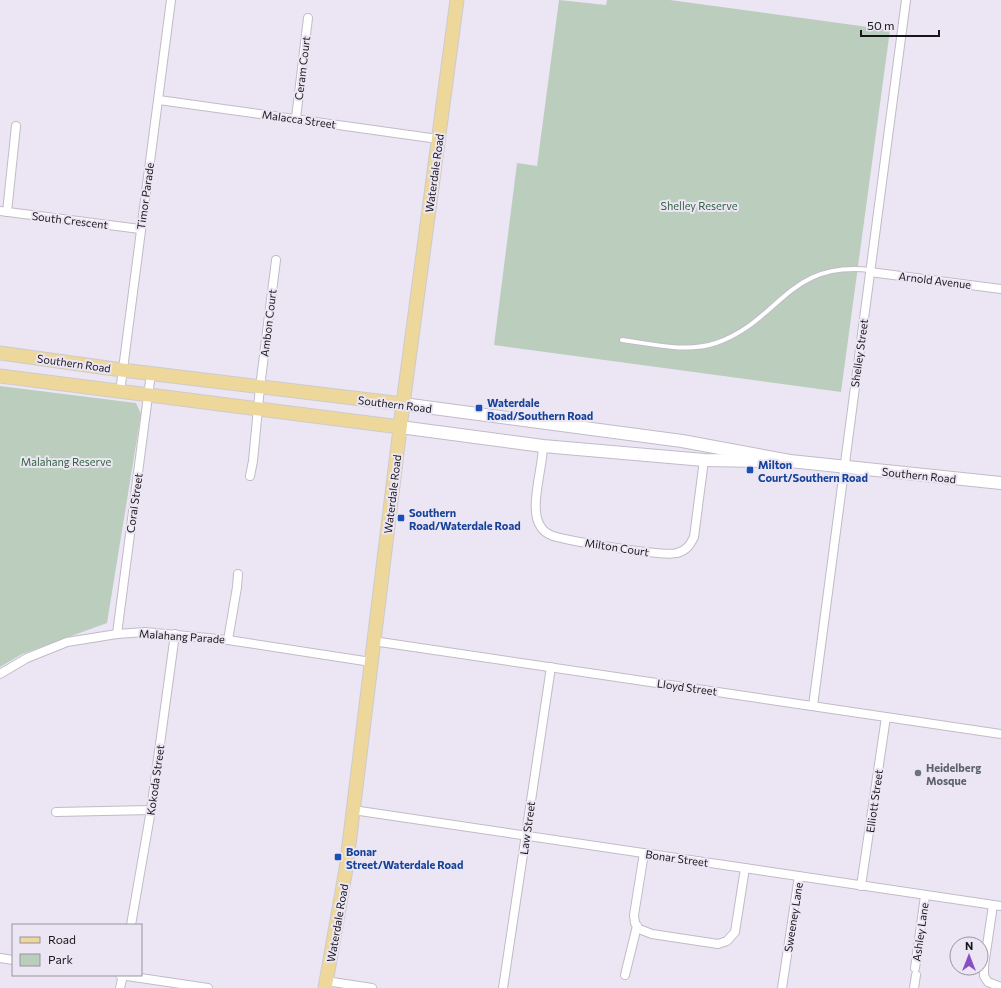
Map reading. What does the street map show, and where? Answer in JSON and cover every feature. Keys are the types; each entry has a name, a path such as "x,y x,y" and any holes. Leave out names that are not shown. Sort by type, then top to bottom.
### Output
{"main road":[{"name":"Waterdale Road","path":"326,985 354,810 373,641 403,404 457,0"},
{"name":"Southern Road","path":"0,353 122,370 403,404 682,441 790,461 1001,483"},
{"name":"Southern Road","path":"0,376 543,446 704,460 790,461"}],"street":[{"name":"Timor Parade","path":"120,392 140,228 159,100 171,0"},
{"name":"Shelley Street","path":"813,706 843,467 906,0"},
{"name":"Ceram Court","path":"296,118 308,18"},
{"name":"Malacca Street","path":"159,100 438,139"},
{"path":"3,212 16,126"},
{"name":"South Crescent","path":"3,212 140,228"},
{"name":"Ambon Court","path":"250,476 276,260"},
{"name":"Arnold Avenue","path":"870,271 1001,289"},
{"name":"Coral Street","path":"117,634 151,373"},
{"name":"Milton Court","path":"543,446 536,508 537,520 543,530 552,536 570,540 666,554 683,551 691,543 694,537 704,460"},
{"path":"228,640 238,574"},
{"name":"Malahang Parade","path":"0,674 27,658 67,642 117,634 175,634 228,640 371,662"},
{"name":"Kokoda Street","path":"131,924 151,810 175,634"},
{"name":"Lloyd Street","path":"373,641 1001,734"},
{"name":"Law Street","path":"503,988 551,667"},
{"name":"Elliott Street","path":"861,886 886,716"},
{"path":"56,812 151,810"},
{"name":"Bonar Street","path":"354,810 997,906"},
{"path":"644,853 634,915 637,926 642,931 652,934 718,944 728,941 735,932 745,868"},
{"name":"Sweeney Lane","path":"782,988 799,876"},
{"name":"Ashley Lane","path":"914,988 925,896"},
{"path":"997,906 984,972 988,982 1001,987"},
{"path":"624,975 637,926"},
{"path":"0,958 12,960"},
{"path":"120,988 122,976"},
{"path":"129,976 208,988"},
{"path":"326,985 372,988"}],"lane":[{"path":"622,340 685,347 716,343 749,326 787,293 809,278 822,272 838,269 870,271"}],"green space":[{"name":"Shelley Reserve","path":"559,0 606,5 607,0 670,0 890,30 841,392 494,345 517,163 537,166"},
{"name":"Malahang Reserve","path":"0,386 136,403 141,414 107,623 22,654 0,667"}],"place":[{"name":"Waterdale Road/Southern Road","path":"479,408"},
{"name":"Milton Court/Southern Road","path":"750,470"},
{"name":"Southern Road/Waterdale Road","path":"401,518"},
{"name":"Heidelberg Mosque","path":"918,773"},
{"name":"Bonar Street/Waterdale Road","path":"338,857"}]}
